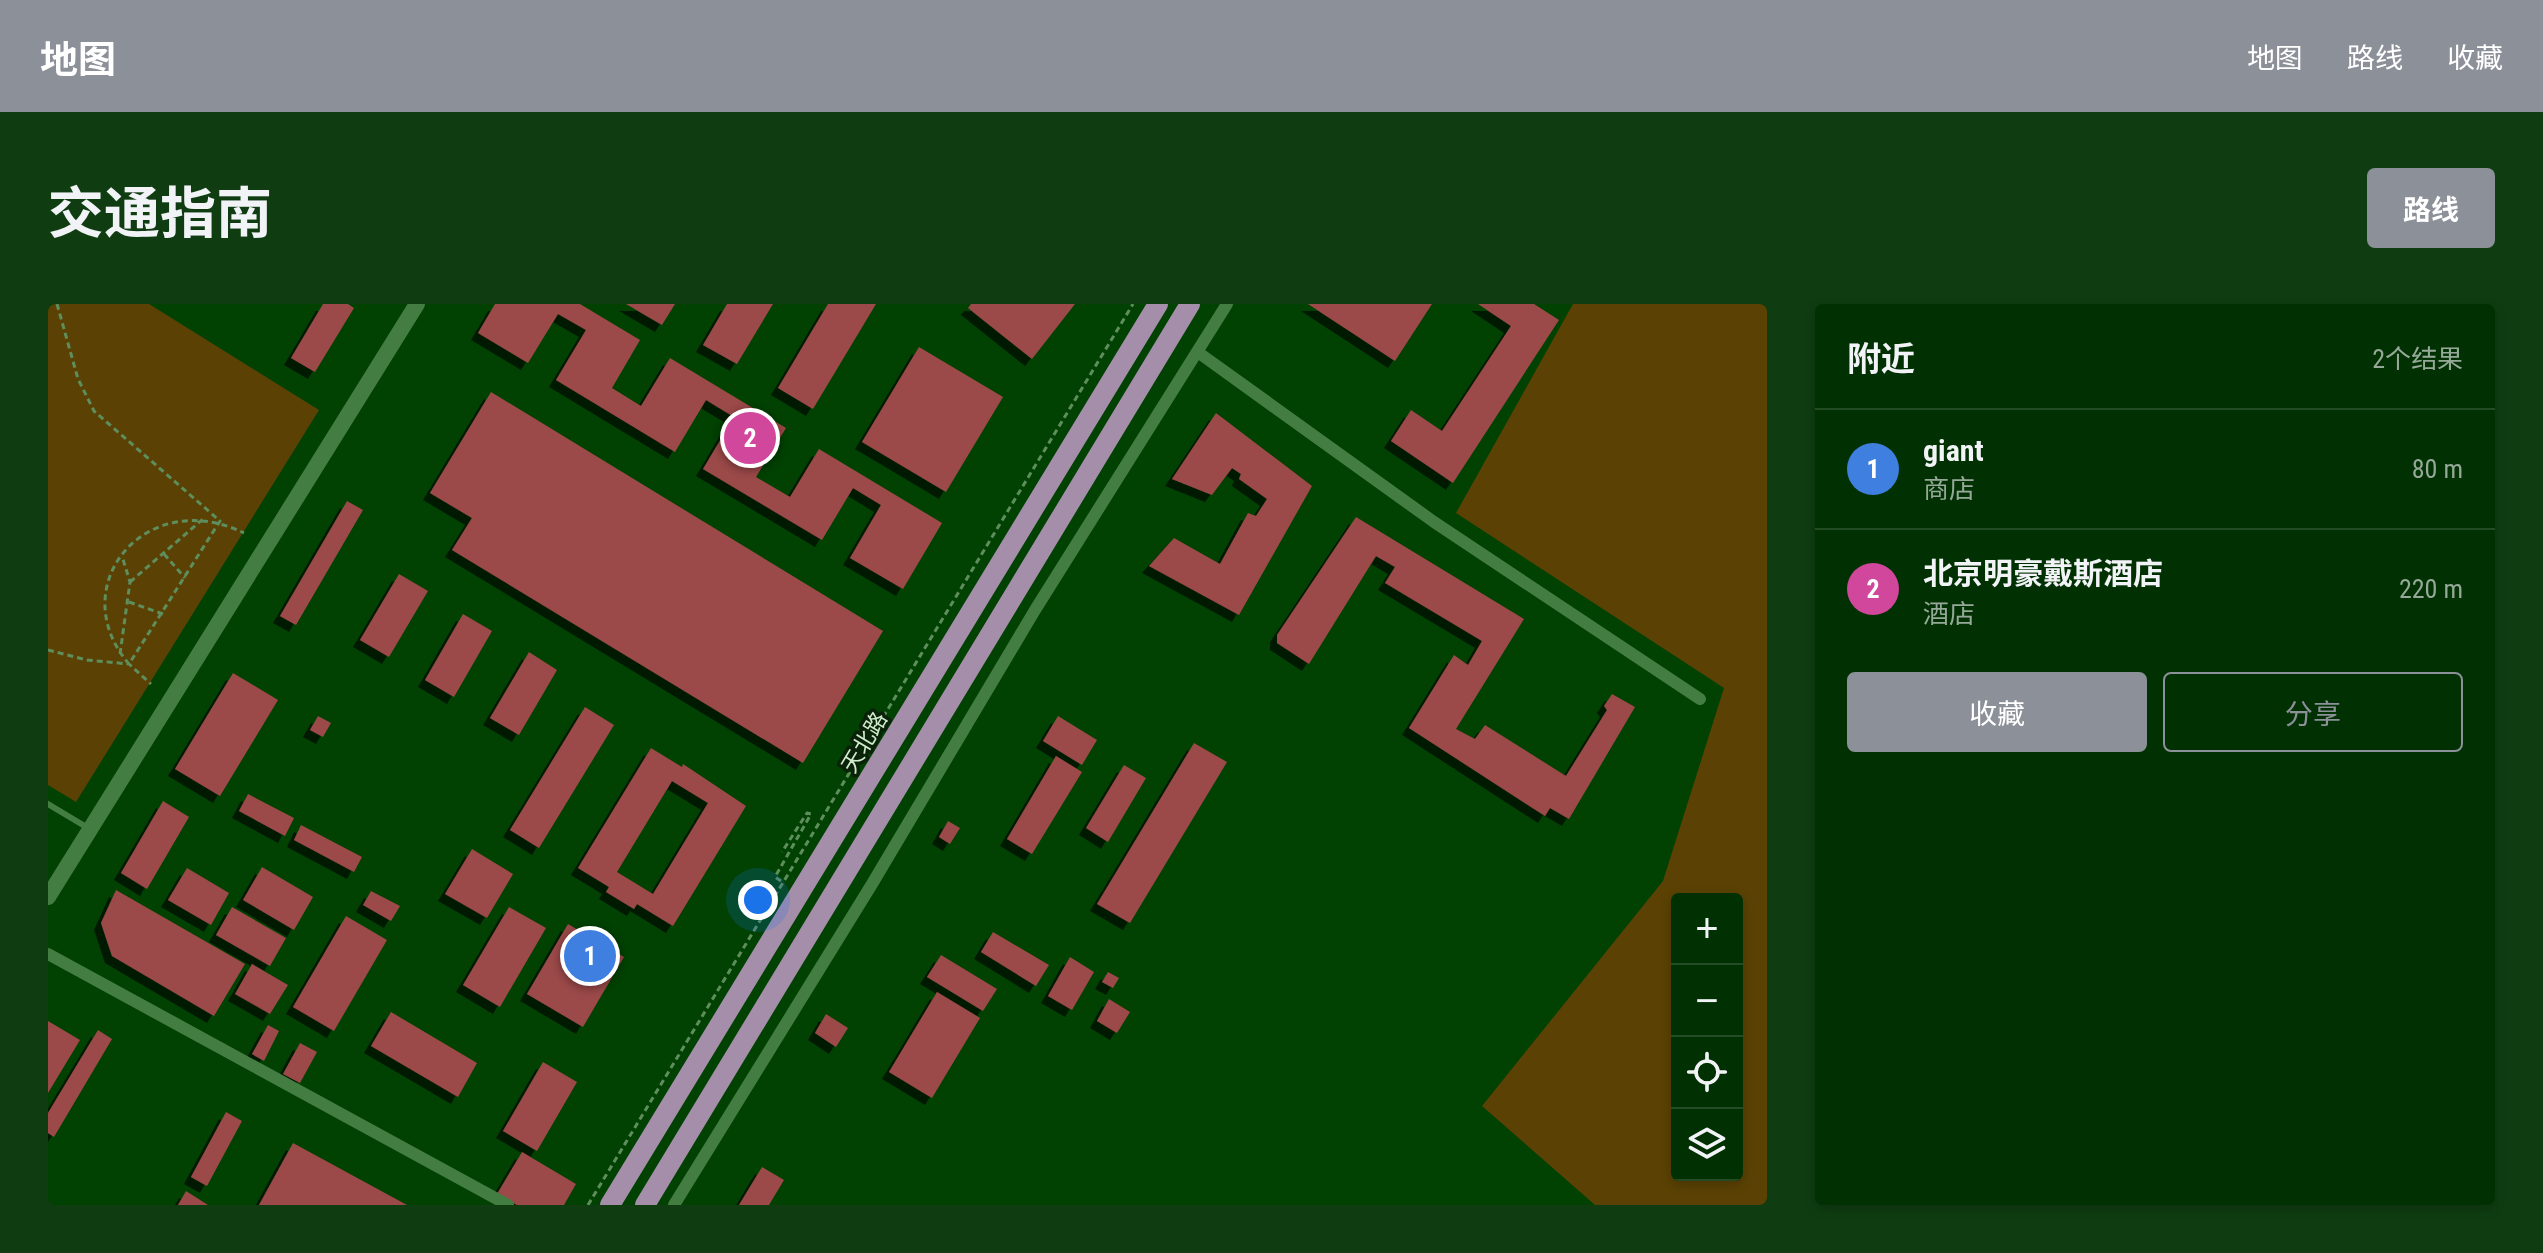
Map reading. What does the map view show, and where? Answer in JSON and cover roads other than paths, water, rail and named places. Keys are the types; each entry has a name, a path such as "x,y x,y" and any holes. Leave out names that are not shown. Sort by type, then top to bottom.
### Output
{"main road":[{"name":"天北路","path":"610,1205 1158,304"},
{"path":"645,1205 1190,304"}],"street":[{"path":"48,897 417,304"},
{"path":"674,1205 872,884 1035,610 1227,304"},
{"path":"1199,353 1434,522 1700,699"},
{"path":"48,954 508,1205"}],"lane":[{"path":"49,808 91,830"}],"place":[{"name":"北京明豪戴斯酒店","path":"750,438"},
{"name":"giant","path":"590,956"}]}
